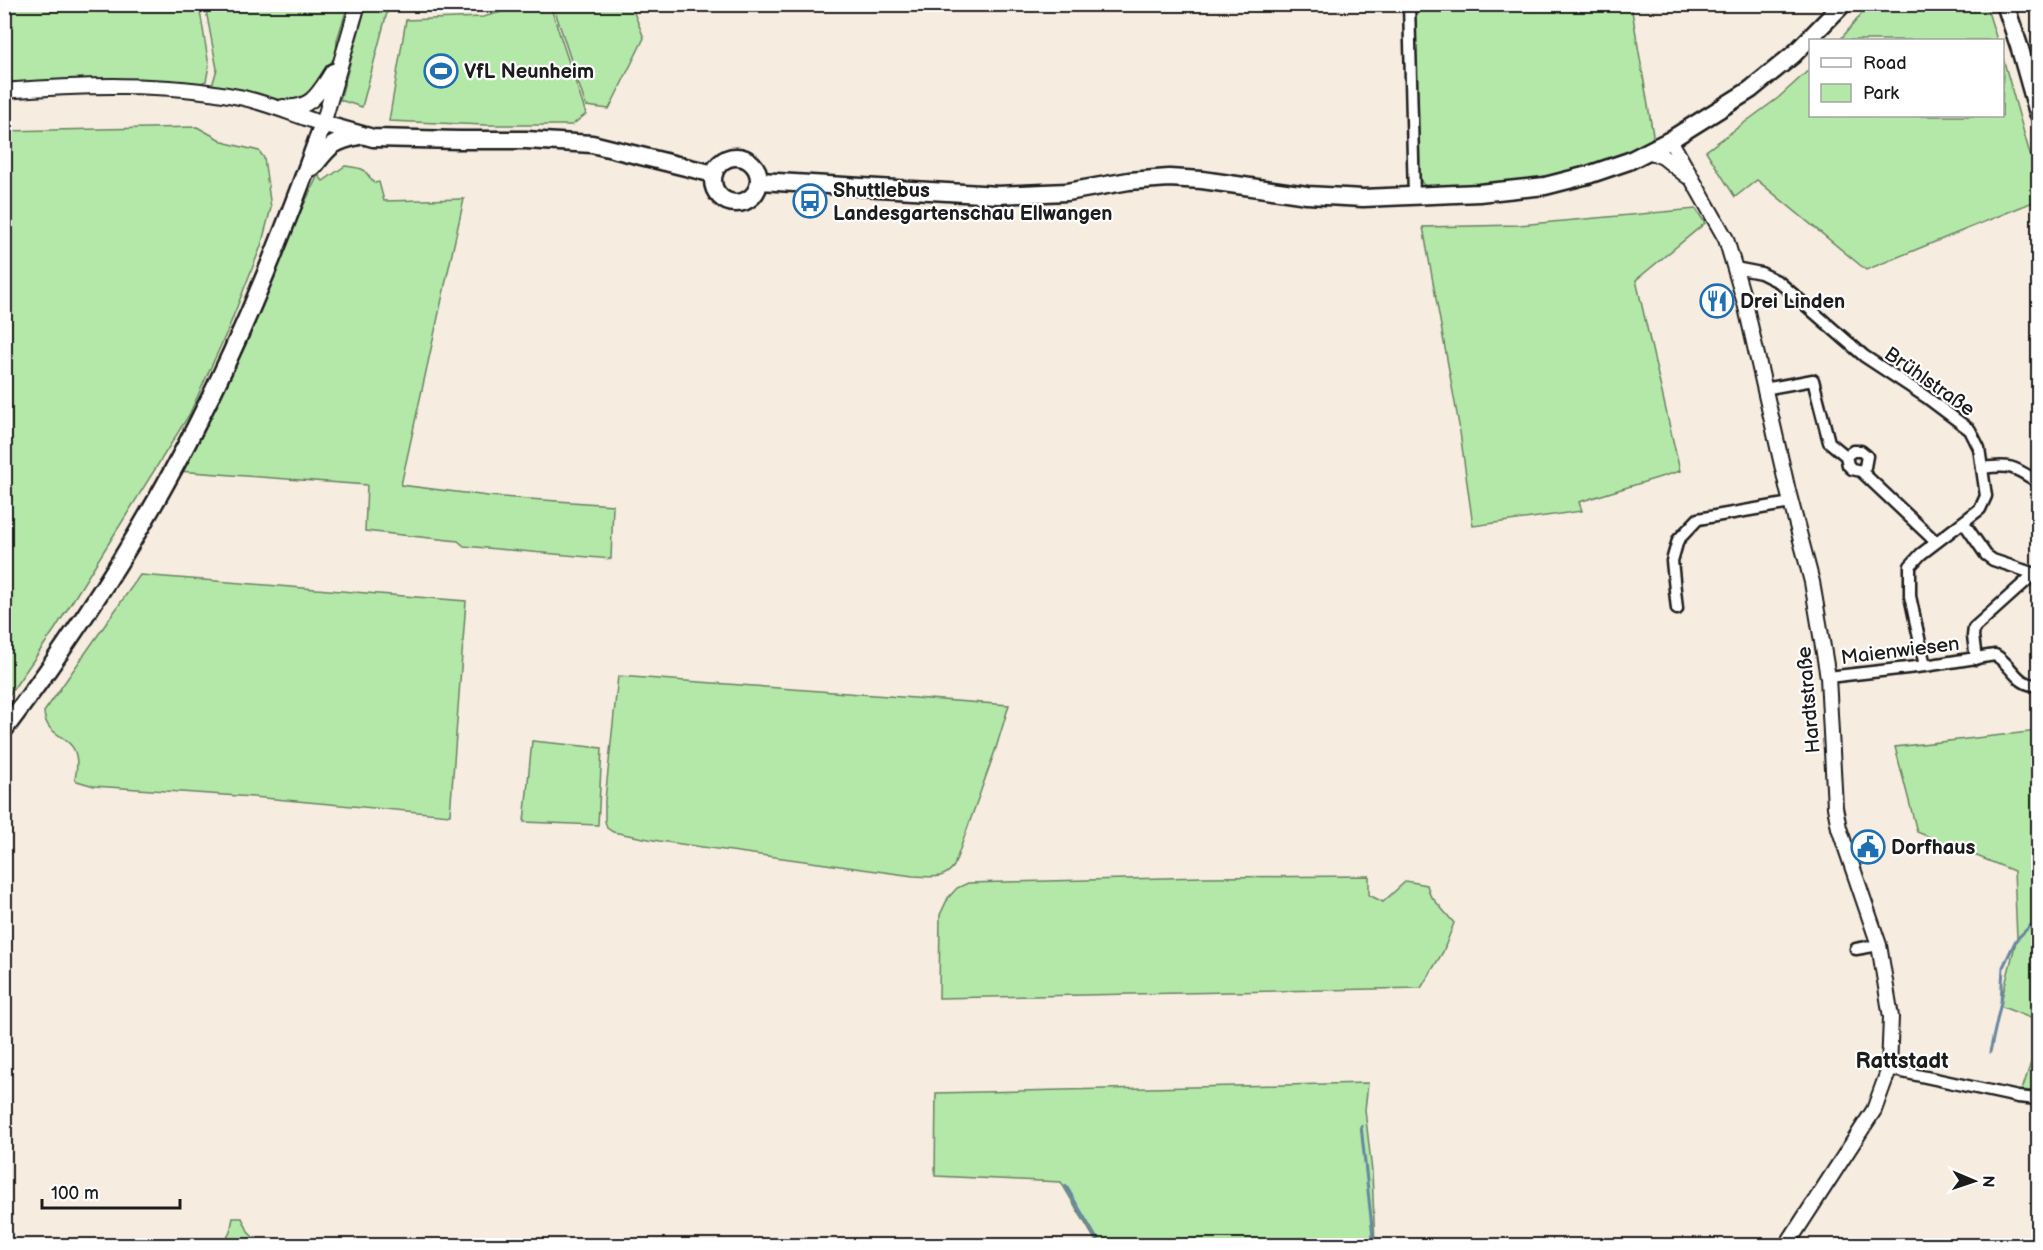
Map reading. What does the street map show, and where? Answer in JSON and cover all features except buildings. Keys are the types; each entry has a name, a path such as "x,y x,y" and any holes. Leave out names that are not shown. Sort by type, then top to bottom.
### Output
{"main road":[{"path":"760,181 998,195 1067,192 1129,181 1169,178 1202,180 1307,195 1363,198 1479,193 1545,186 1588,175 1629,160 1670,140 1750,90 1794,54 1843,4"},
{"path":"2005,4 2038,113"},
{"path":"4,730 96,598 198,424 252,309 323,124 361,136"},
{"path":"303,179 327,148 341,140 361,136 592,144 714,174"},
{"path":"738,157 752,163 758,171 760,181 752,197 742,203 736,203 724,200 720,196 714,186 714,174 723,161 738,157"}],"street":[{"path":"4,91 67,86 178,89 241,97 323,124 358,4"},
{"path":"1409,4 1414,196"},
{"path":"268,105 293,108 315,99 342,58"},
{"name":"Hardtstraße","path":"1670,140 1726,239 1735,268 1812,582 1828,678 1835,807 1839,828 1879,945 1891,1017 1889,1069 1874,1110 1786,1245"},
{"path":"1649,151 1663,157 1692,179"},
{"name":"Brühlstraße","path":"1735,268 1761,273 1779,282 1864,356 1926,397 1970,430 1979,448 1986,496 1980,509 1921,554 1910,566 1910,596 1925,666"},
{"path":"1764,390 1813,380 1830,442 1846,456 1848,465 1852,469 1862,471 1936,542"},
{"path":"1846,456 1853,451 1861,451 1867,456 1862,471"},
{"path":"1983,468 2006,465 2038,482"},
{"path":"1677,609 1672,561 1678,540 1698,519 1791,503"},
{"name":"Maienwiesen","path":"1964,523 1986,555 2036,575 1974,628 1976,659"},
{"name":"Maienwiesen","path":"1828,678 1995,655 2004,660 2023,683 2030,686 2038,685"},
{"path":"1856,949 1879,945"},
{"path":"1889,1069 2018,1097 2038,1099"}],"green space":[{"path":"4,5 199,5 209,66 206,81 201,83 132,80 5,82"},
{"path":"205,5 348,5 337,40 336,55 316,85 303,98 282,102 212,86 217,69"},
{"path":"366,5 389,5 362,107 340,100"},
{"path":"527,5 550,5 586,114 572,125 486,125 389,121 406,20 483,17"},
{"path":"553,5 631,5 644,38 609,109 586,106"},
{"path":"1414,5 1631,5 1653,135 1651,142 1624,155 1570,173 1516,182 1431,191 1422,183 1419,173"},
{"path":"1869,5 1986,5 1997,39 1841,39"},
{"path":"2004,62 2038,183 2038,200 1866,270 1757,180 1735,197 1706,151 1778,98 1809,70 1809,117 2004,117"},
{"path":"197,127 226,143 259,151 264,158 271,208 261,246 227,332 189,415 55,629 5,701 5,131"},
{"path":"345,166 363,170 374,183 379,182 384,201 464,199 401,485 488,496 613,505 611,559 464,546 458,541 365,531 367,485 178,471 318,175 323,181"},
{"path":"1696,209 1705,223 1636,280 1680,471 1579,502 1582,511 1473,526 1459,425 1423,227 1519,225"},
{"path":"140,575 466,601 450,815 253,797 94,786 77,781 75,779 77,763 75,752 71,745 51,729 46,722 44,712"},
{"path":"618,676 1009,705 954,866 941,876 913,876 659,841 613,832 607,828 605,800"},
{"path":"2038,731 2038,1021 2000,1006 2017,937 2014,871 1917,832 1895,747"},
{"path":"532,741 602,748 598,825 524,822"},
{"path":"1369,876 1369,895 1383,902 1406,881 1427,885 1430,895 1454,923 1443,952 1421,988 939,998 940,915 948,898 957,888 968,883 1203,877"},
{"path":"2038,1041 2038,1092 2022,1090"},
{"path":"1368,1083 1365,1110 1372,1172 1375,1245 1098,1245 1061,1182 935,1176 936,1093"},
{"path":"233,1218 242,1218 249,1233 261,1245 230,1245 225,1242"}],"waterway":[{"path":"1990,1052 2001,1002 2003,967 2016,940 2038,918"},
{"path":"1361,1126 1374,1246"},
{"path":"1066,1186 1101,1246"}],"place":[{"name":"VfL Neunheim","path":"441,71"},
{"name":"Shuttlebus Landesgartenschau Ellwangen","path":"810,201"},
{"name":"Drei Linden","path":"1717,301"},
{"name":"Dorfhaus","path":"1868,847"}],"district":[{"name":"Rattstadt","path":"1902,1060"}]}
